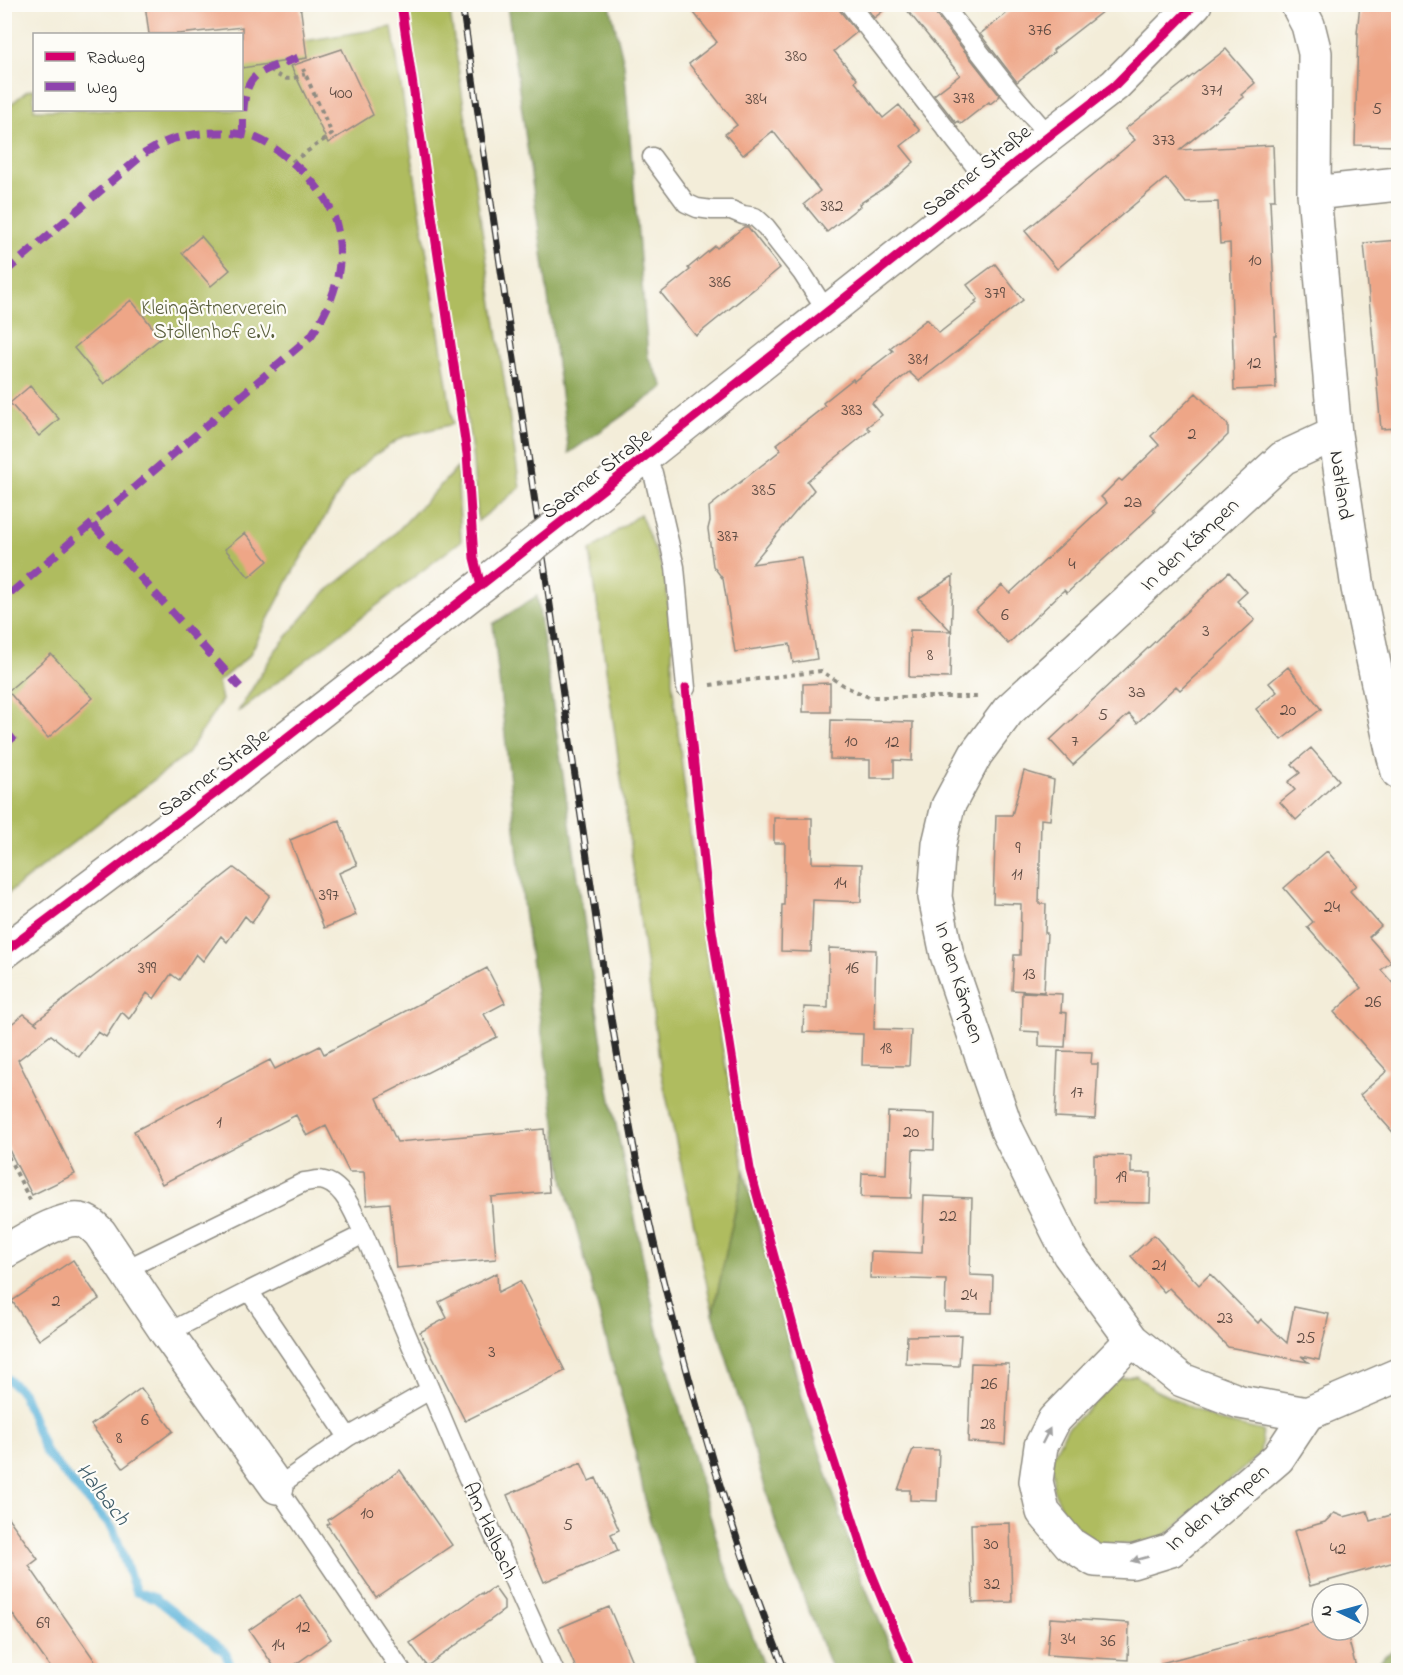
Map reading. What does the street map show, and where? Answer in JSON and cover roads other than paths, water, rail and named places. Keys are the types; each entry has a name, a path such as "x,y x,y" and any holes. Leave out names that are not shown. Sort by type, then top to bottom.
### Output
{"street":[{"name":"Saarner Straße","path":"4,952 221,789 1115,85 1196,4"},
{"name":"Natland","path":"1297,4 1308,25 1315,53 1314,193 1335,434 1358,588 1398,772"},
{"path":"1314,193 1398,184"},
{"name":"In den Kämpen","path":"1132,1340 1054,1420 1041,1446 1036,1481 1044,1512 1070,1544 1095,1560 1132,1562 1171,1550 1278,1458 1307,1414 1240,1402 1182,1380 1132,1340 1068,1254 1007,1130 947,955 935,897 939,844 948,806 976,754 1008,711 1283,458 1335,434"},
{"path":"4,1252 65,1220 79,1219 90,1224 100,1233 126,1269 167,1334 278,1488"},
{"path":"1307,1414 1398,1375"}],"lane":[{"path":"849,4 989,184"},
{"path":"945,4 946,9 1010,91 1049,136"},
{"path":"652,157 686,203 696,208 731,210 755,217 766,227 802,273 827,312"},
{"path":"639,462 653,473 675,567 686,688"},
{"name":"Am Halbach","path":"126,1269 304,1182 320,1180 338,1188 364,1234 554,1671"},
{"path":"167,1334 364,1234"},
{"path":"249,1292 348,1437"},
{"path":"401,1671 278,1488 348,1437 430,1389"}],"waterway":[{"name":"Halbach","path":"4,1376 22,1392 46,1453 113,1529 136,1592 155,1598 225,1652 232,1670"}],"railway":[{"path":"462,4 608,1001 635,1152 666,1290 710,1452 732,1525 785,1670"}],"park label":[{"name":"Kleingärtnerverein Stollenhof e.V.","path":"214,319"}]}
